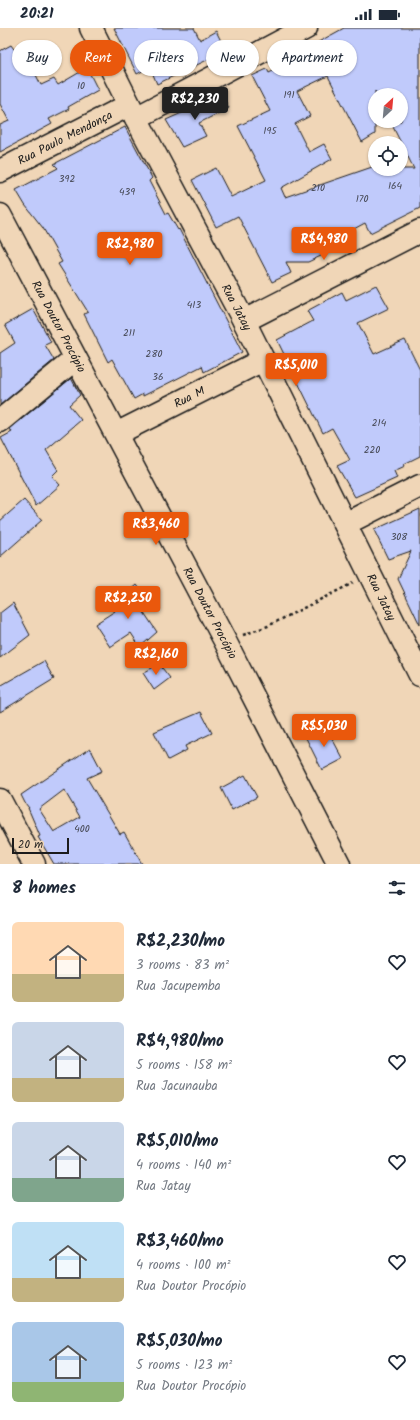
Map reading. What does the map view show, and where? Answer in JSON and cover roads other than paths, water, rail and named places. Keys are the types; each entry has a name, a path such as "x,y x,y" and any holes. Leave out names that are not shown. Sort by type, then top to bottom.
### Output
{"street":[{"name":"Rua Jatay","path":"91,28 132,111 244,321 420,675"},
{"name":"Rua Paulo Mendonça","path":"0,171 132,111 306,28"},
{"name":"Rua Doutor Procópio","path":"0,215 225,641 339,864"},
{"path":"244,321 420,231"},
{"path":"0,421 75,358"},
{"name":"Rua M","path":"116,434 263,360"},
{"path":"345,524 420,486"},
{"path":"0,800 34,864"}]}
